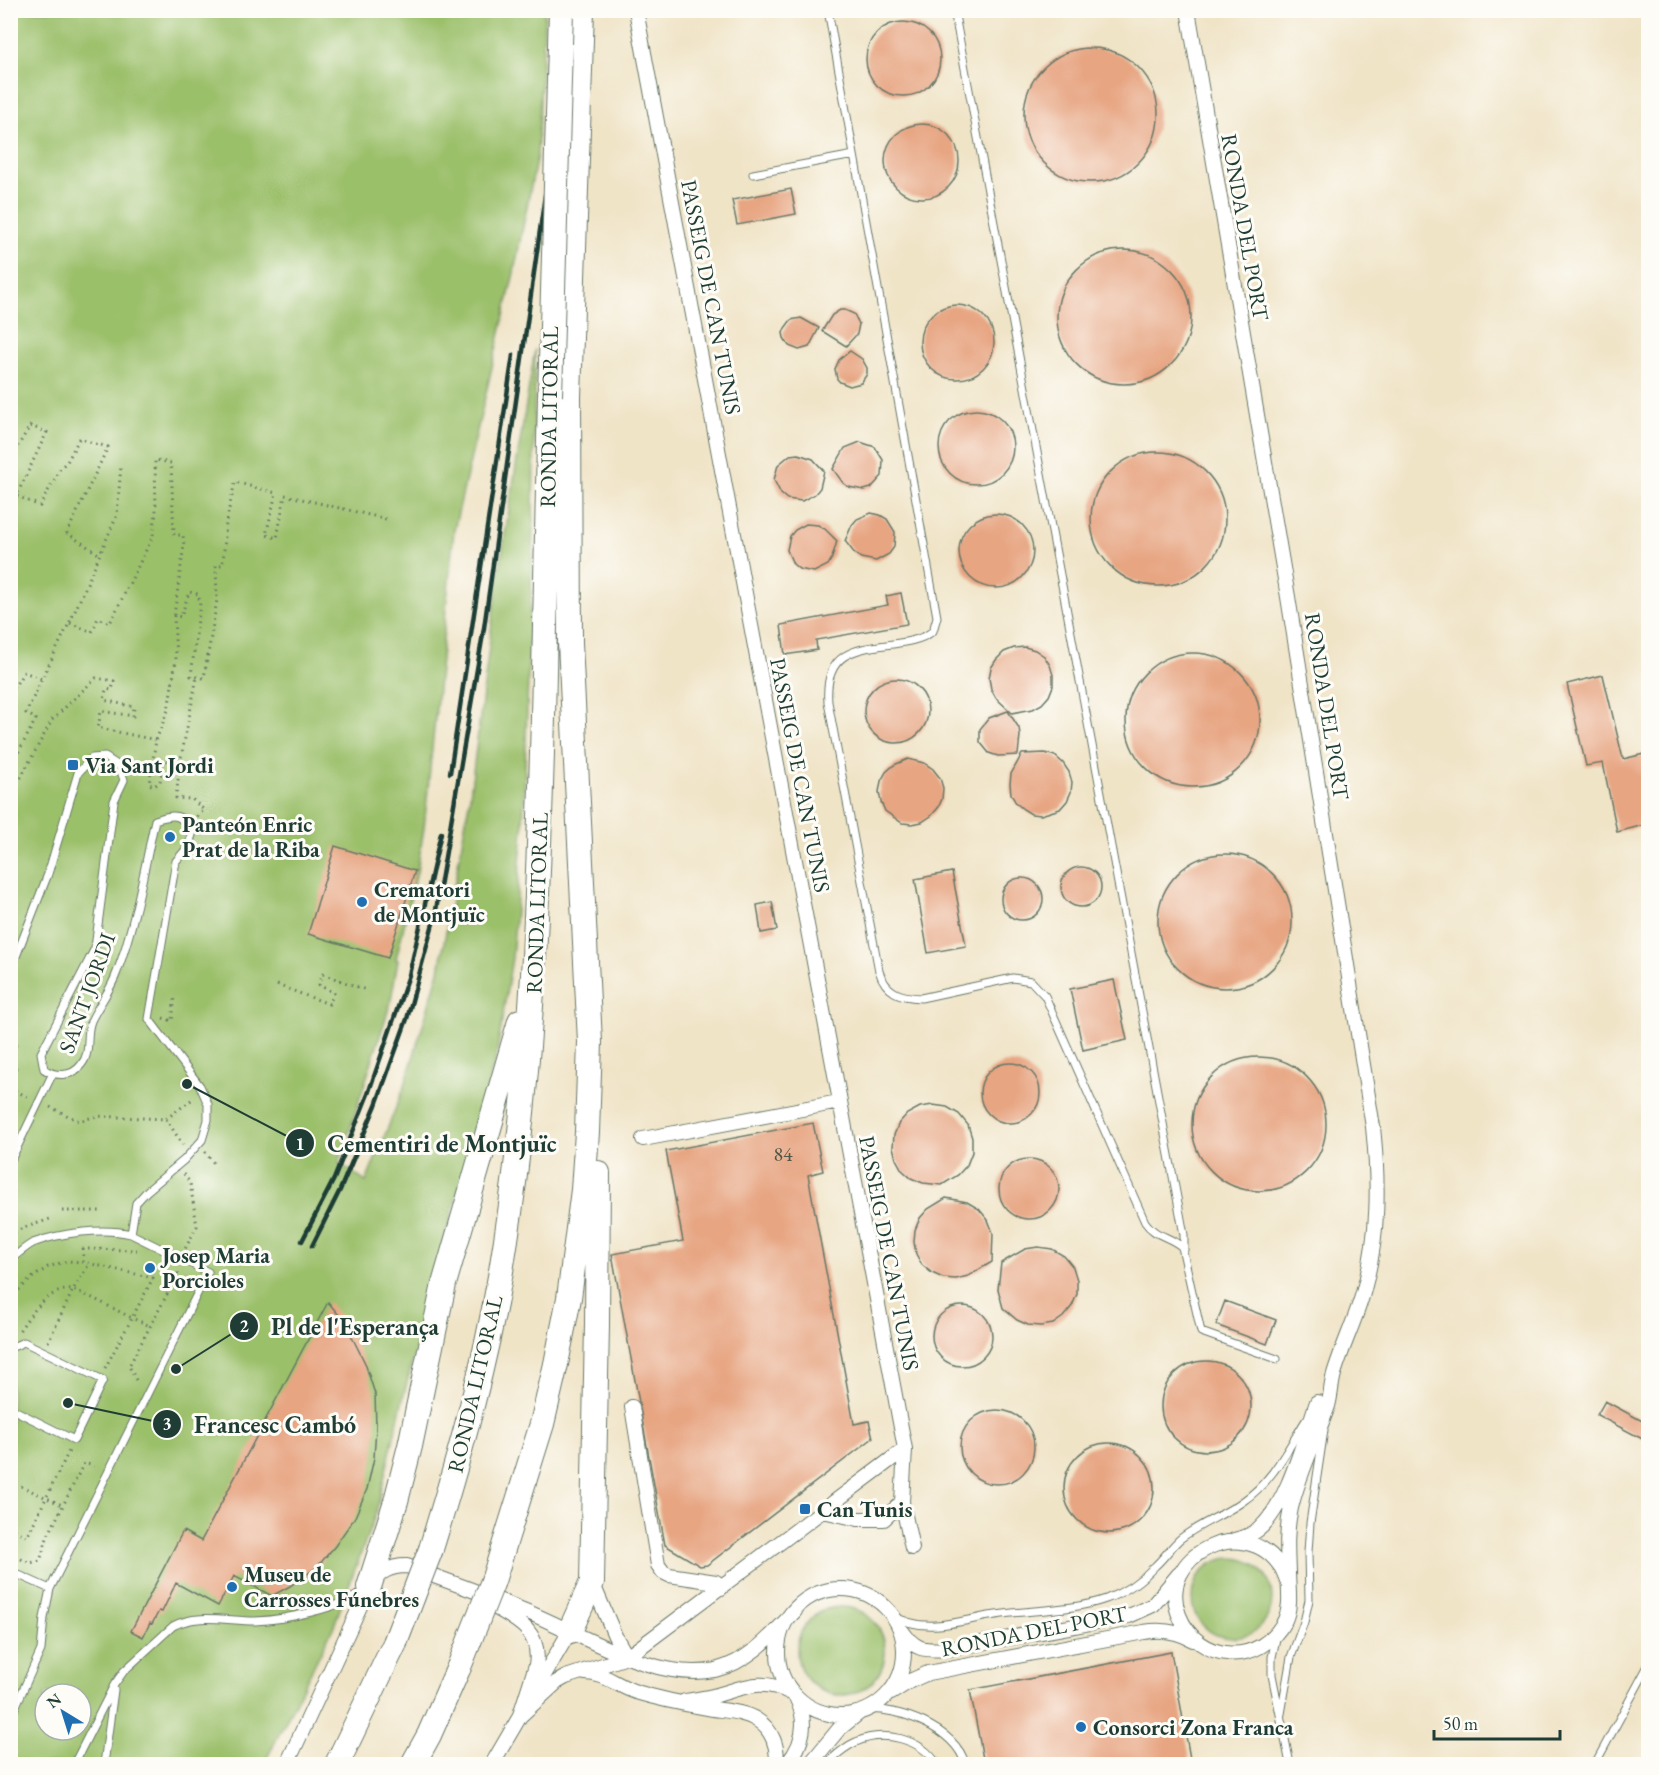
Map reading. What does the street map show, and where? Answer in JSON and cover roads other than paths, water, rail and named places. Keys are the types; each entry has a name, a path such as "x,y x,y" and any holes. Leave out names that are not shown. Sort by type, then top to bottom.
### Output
{"highway":[{"name":"RONDA LITORAL","path":"415,1764 459,1667 493,1581 542,1424 568,1298 583,1190 590,1042 559,396 561,10"},
{"name":"RONDA LITORAL","path":"337,1764 395,1643 431,1549 469,1420 500,1274 513,1191 525,1090 535,960 559,396 582,10"},
{"path":"369,1587 396,1501 410,1446 444,1284 535,960"},
{"path":"570,1631 592,1582 598,1230 597,1160 590,1042"}],"street":[{"name":"PASSEIG DE CAN TUNIS","path":"636,10 905,1449 902,1502 912,1548"},
{"name":"RONDA DEL PORT","path":"1188,10 1288,597 1375,1137 1378,1186 1374,1244 1362,1295 1323,1402"},
{"path":"643,1139 839,1102"},
{"path":"1226,1542 1257,1531 1274,1512 1323,1402"},
{"path":"1288,1583 1281,1567 1269,1553 1253,1545 1235,1541 1217,1543 1201,1551 1188,1563 1179,1578 1176,1595 1178,1612 1185,1629 1197,1642 1213,1651 1230,1654 1248,1652 1263,1645 1277,1633 1286,1618 1290,1601 1287,1540 1290,1510 1323,1402"},
{"path":"632,1407 658,1565 663,1572 669,1575 716,1582 721,1588"},
{"path":"519,1718 557,1682 576,1673 627,1657 905,1449"},
{"path":"823,1511 858,1519 884,1519 902,1502"},
{"name":"RONDA DEL PORT","path":"900,1629 912,1645 919,1648 942,1650 1129,1616 1153,1605 1188,1563"},
{"path":"287,1764 369,1587 376,1576 385,1569 396,1566 407,1566 519,1608 627,1657 669,1671 685,1673 715,1670 732,1665 749,1655 764,1644 812,1596 823,1591 845,1588 876,1599 892,1615 900,1629 904,1650 902,1669 884,1697 847,1721 810,1764"},
{"path":"592,1582 615,1636 627,1657"},
{"path":"456,1585 522,1624 535,1641 536,1665 519,1718"},
{"path":"787,1764 799,1748 804,1725 802,1708 782,1675 778,1656 781,1634 795,1611"},
{"path":"492,1764 570,1631"},
{"name":"RONDA DEL PORT","path":"884,1697 928,1673 1143,1632 1169,1631 1182,1634 1197,1642"},
{"path":"576,1673 604,1676 626,1688 677,1702 739,1713 756,1719 764,1725 774,1741 776,1764"},
{"path":"677,1702 714,1696 758,1684 777,1687 823,1712 850,1713 864,1710"}],"lane":[{"path":"828,10 937,617 933,631 921,638 854,651 838,663 829,681 828,702 879,971 887,988 900,996 911,998 921,998 1013,978 1031,981 1039,987 1145,1222 1158,1236 1177,1243 1184,1253"},
{"path":"954,10 1184,1235 1184,1253 1201,1332 1276,1359"},
{"path":"753,174 854,155"},
{"name":"SANT JORDI","path":"10,972 48,874 78,772 92,758 105,757 119,766 124,780 114,801 95,948 41,1053 44,1069 52,1075 69,1074 80,1067 87,1055 90,1024 110,988 124,952 155,820 170,815 184,819 193,832 188,846 176,861 149,1019 200,1086 208,1104 208,1120 202,1140 136,1203 131,1234"},
{"path":"10,1162 52,1075"},
{"path":"10,1260 31,1244 70,1234 118,1231 131,1234 208,1272 50,1589 41,1650 10,1719"},
{"path":"10,1348 24,1342 103,1380 74,1440 10,1408"},
{"path":"1281,1714 1291,1657 1307,1611 1310,1523 1323,1402"},
{"name":"RONDA DEL PORT","path":"892,1615 909,1623 932,1626 993,1615 1051,1610 1092,1603 1121,1592 1145,1575 1188,1533 1233,1508 1256,1492 1283,1459 1323,1402"},
{"path":"10,1571 50,1589"},
{"path":"74,1764 114,1685 124,1671 173,1626 194,1618 270,1619 334,1606 359,1595 369,1587"},
{"path":"1277,1633 1272,1657 1272,1675 1290,1764"},
{"path":"1595,1764 1648,1666"},
{"path":"104,1764 114,1685"},
{"path":"864,1710 896,1713 930,1725 943,1732 958,1746 965,1764"},
{"path":"826,1764 848,1746 879,1736 900,1738 910,1742 927,1753 938,1764"}],"railway":[{"path":"312,1246 340,1190 376,1105 407,1019 435,916 484,628 571,10"},
{"path":"450,773 513,355"},
{"path":"302,1241 334,1179 368,1094 409,975 441,833"}],"place":[{"name":"Via Sant Jordi","path":"73,765"},
{"name":"Panteón Enric Prat de la Riba","path":"170,837"},
{"name":"Crematori de Montjuïc","path":"362,902"},
{"name":"Cementiri de Montjuïc","path":"187,1084"},
{"name":"Josep Maria Porcioles","path":"150,1268"},
{"name":"Pl de l'Esperança","path":"176,1369"},
{"name":"Francesc Cambó","path":"68,1403"},
{"name":"Can Tunis","path":"805,1509"},
{"name":"Museu de Carrosses Fúnebres","path":"232,1587"},
{"name":"Consorci Zona Franca","path":"1081,1727"}]}
